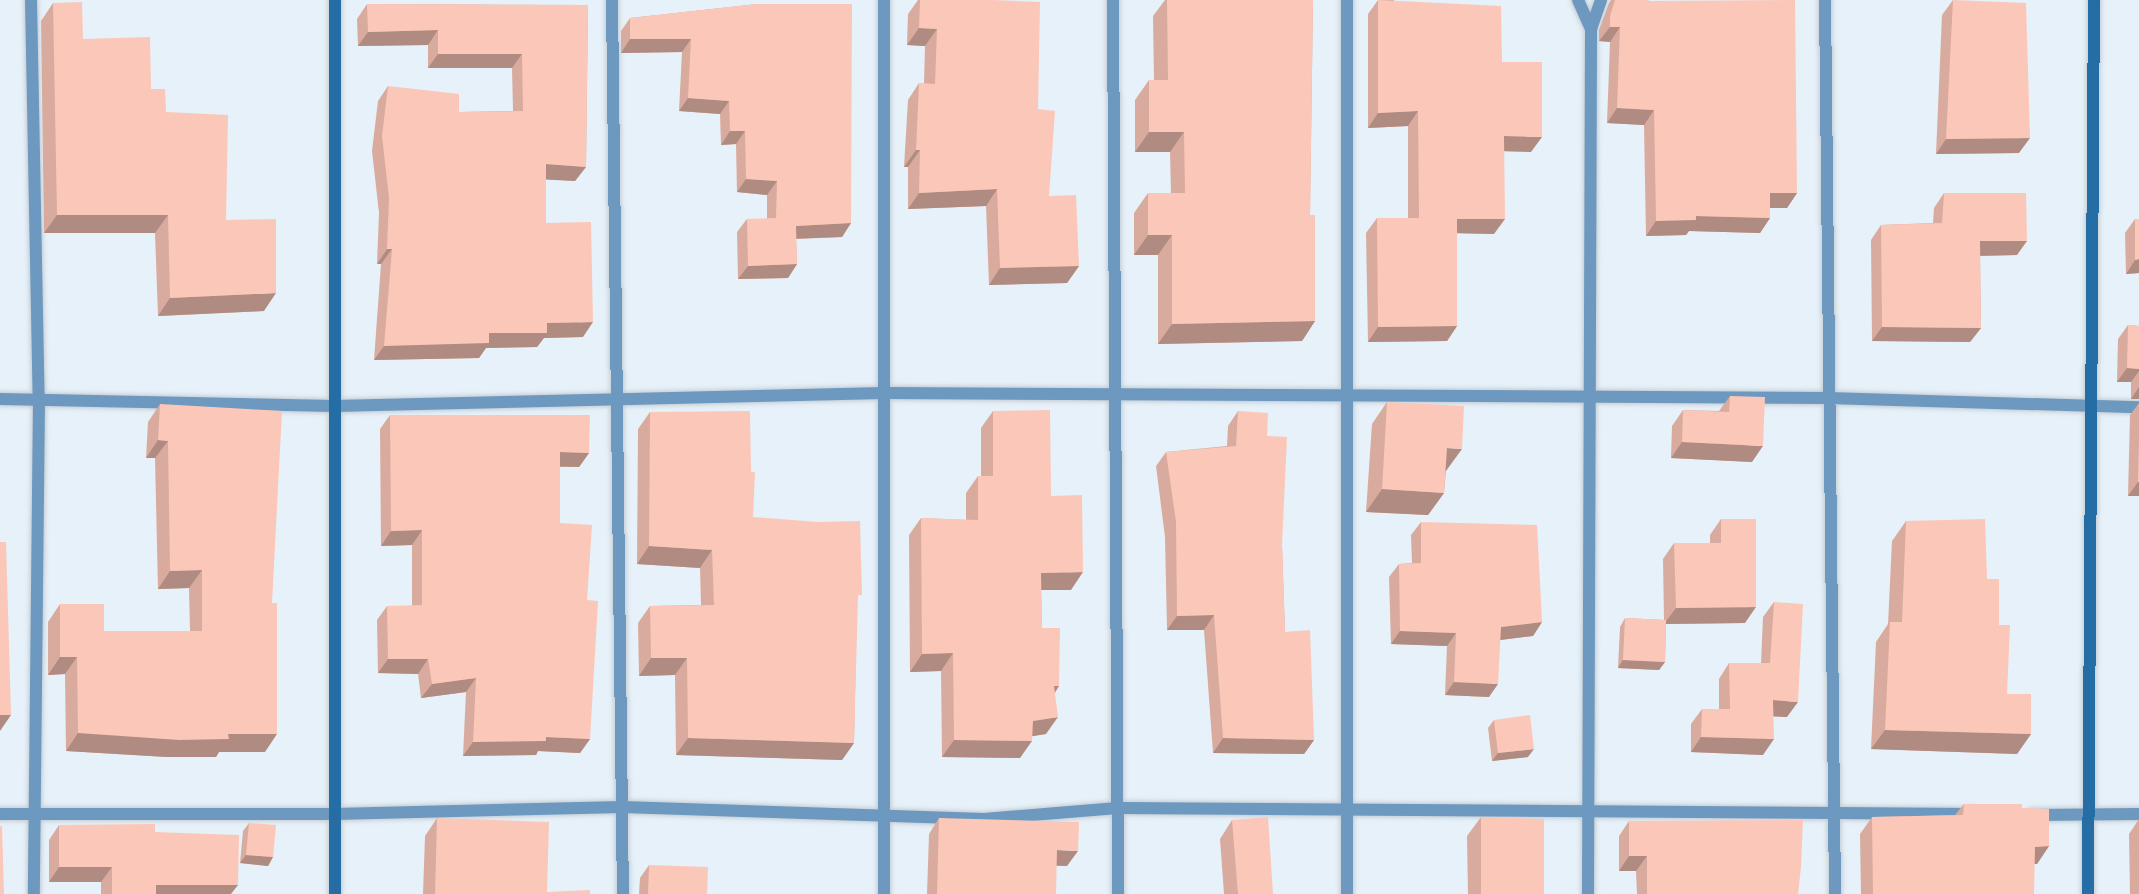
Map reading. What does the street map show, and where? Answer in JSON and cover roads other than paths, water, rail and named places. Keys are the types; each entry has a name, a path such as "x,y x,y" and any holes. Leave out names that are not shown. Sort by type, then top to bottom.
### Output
{"street":[{"path":"31,0 39,399 33,814 34,894"},
{"path":"335,0 335,894"},
{"path":"612,0 615,402 623,894"},
{"path":"884,0 884,894"},
{"path":"1113,0 1118,894"},
{"path":"1347,0 1345,398 1347,894"},
{"path":"1578,0 1591,29"},
{"path":"1588,894 1591,29 1601,0"},
{"path":"1825,0 1828,399 1836,812 1835,894"},
{"path":"2088,894 2094,0"},
{"path":"0,399 334,406 615,402 884,393 1116,397 1828,399 2139,407"},
{"path":"0,814 335,814 622,807 984,819 1118,808 1346,812 1588,809 1985,814"},
{"path":"2019,814 2139,814"}]}
